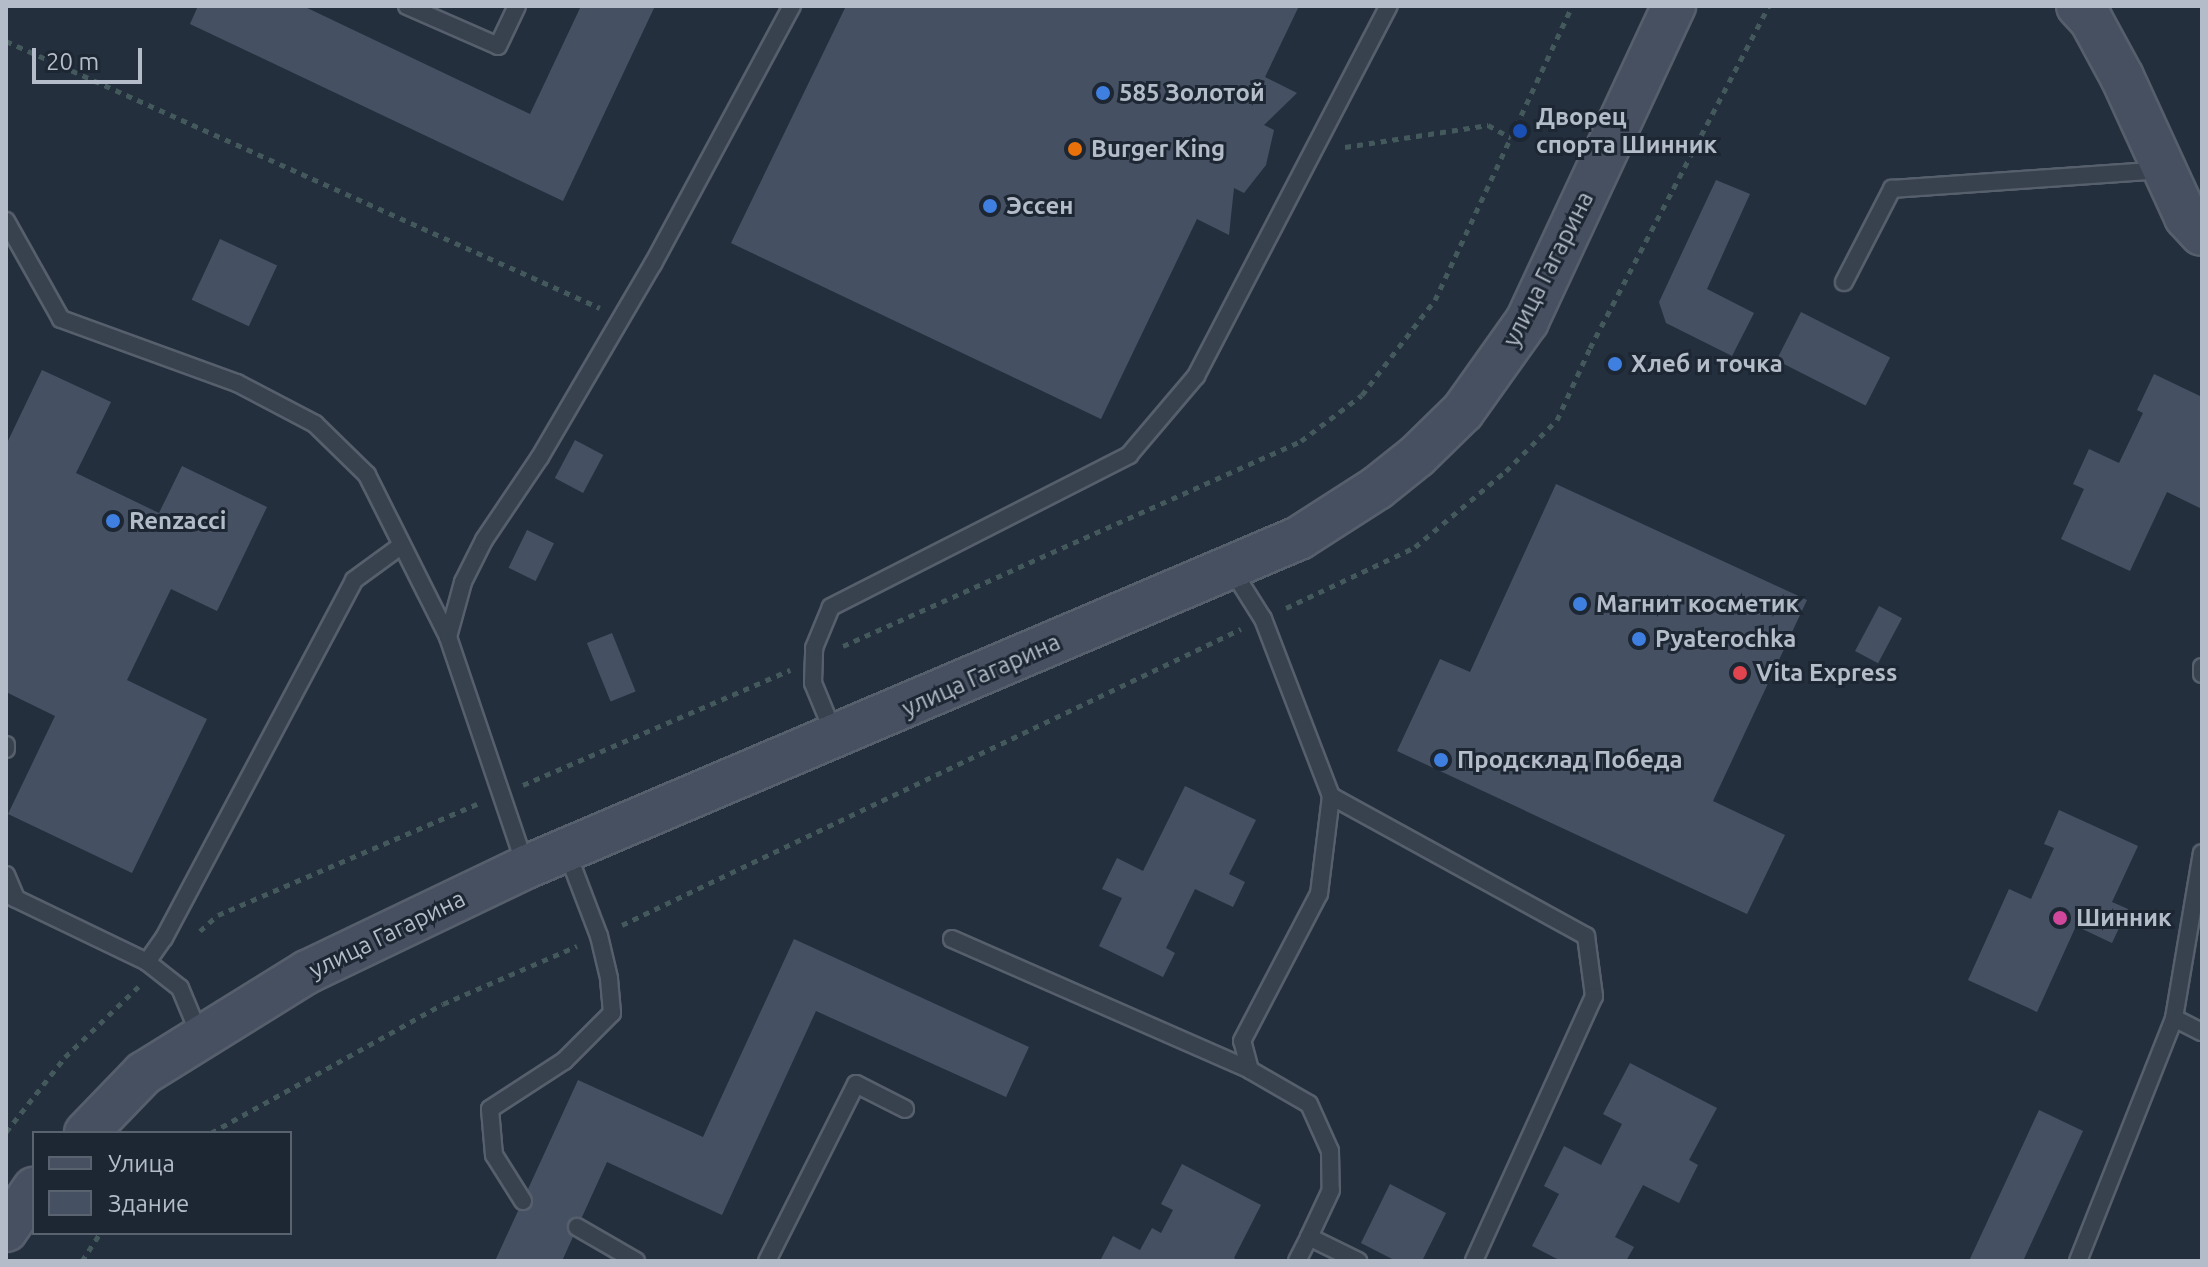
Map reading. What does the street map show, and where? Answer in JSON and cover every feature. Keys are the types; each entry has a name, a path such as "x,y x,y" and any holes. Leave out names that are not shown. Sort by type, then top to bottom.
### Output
{"main road":[{"name":"улица Гагарина","path":"88,1131 144,1073 307,972 526,867 836,738 1299,538 1341,512 1417,456 1463,411 1527,321 1674,6"},
{"path":"2078,6 2091,20 2122,77 2186,217 2202,234"},
{"path":"6,1230 32,1192"}],"lane":[{"path":"407,6 498,46 517,6"},
{"path":"448,637 463,582 484,540 540,457 621,318 792,6"},
{"path":"836,738 813,683 814,648 831,607 1129,455 1196,376 1389,6"},
{"path":"1844,282 1892,189 2162,170"},
{"path":"6,221 61,319 237,383 315,424 367,475 448,637 526,867"},
{"path":"147,962 164,938 354,580 402,545"},
{"path":"1230,567 1263,619 1331,796 1319,894 1242,1041 1250,1070"},
{"path":"2202,667 2202,674"},
{"path":"1331,796 1586,936 1594,996 1474,1261"},
{"path":"523,1201 494,1155 490,1109 564,1061 612,1013 609,978 599,936 566,851"},
{"path":"2078,1261 2174,1018 2202,853"},
{"path":"6,875 11,897 147,962 180,988 200,1036"},
{"path":"952,939 1250,1070 1309,1104 1330,1151 1331,1190 1297,1261"},
{"path":"2174,1018 2202,1032"},
{"path":"767,1261 856,1084 905,1109"},
{"path":"577,1227 636,1261"},
{"path":"1309,1237 1358,1261"}],"path":[{"path":"6,41 621,318"},
{"path":"1312,152 1488,125 1511,138"},
{"path":"82,1261 99,1235"}],"building":[{"path":"198,6 303,6 530,114 581,6 655,6 563,201 190,24"},
{"name":"Эссен","path":"846,6 1299,6 1265,77 1297,93 1264,125 1274,130 1266,165 1244,193 1234,188 1229,235 1197,219 1101,419 731,243"},
{"path":"1716,180 1750,194 1707,289 1754,313 1732,356 1666,323 1659,302"},
{"path":"220,239 277,266 249,326 192,300"},
{"path":"1801,312 1890,357 1866,406 1776,360"},
{"path":"42,370 111,402 76,473 159,513 182,466 267,507 217,611 171,589 127,680 207,719 132,873 8,814 55,716 6,692 6,445"},
{"path":"2154,374 2202,397 2202,509 2167,492 2130,571 2061,539 2084,489 2073,484 2089,449 2119,463 2143,413 2137,410"},
{"path":"575,440 603,455 583,493 555,478"},
{"path":"1556,484 1807,600 1713,801 1785,835 1747,914 1397,751 1440,659 1470,672"},
{"path":"527,530 554,543 536,581 509,568"},
{"path":"1879,606 1902,618 1878,663 1855,651"},
{"path":"612,633 636,691 611,702 587,643"},
{"path":"1185,786 1256,820 1229,874 1245,882 1233,907 1195,889 1166,948 1175,953 1163,977 1099,946 1122,898 1102,889 1117,858 1143,871"},
{"name":"Шинник","path":"2059,810 2138,846 2112,902 2128,909 2112,943 2076,926 2037,1012 1968,980 2009,889 2031,899 2054,848 2044,844"},
{"path":"794,939 1029,1047 1006,1097 816,1011 722,1215 607,1162 562,1261 495,1261 578,1080 703,1137"},
{"path":"1630,1063 1717,1108 1689,1160 1698,1165 1679,1203 1643,1185 1615,1237 1634,1247 1626,1261 1561,1261 1532,1246 1559,1194 1544,1186 1564,1146 1601,1165 1622,1124 1603,1114"},
{"path":"2039,1110 2083,1131 2023,1261 1969,1261"},
{"path":"1182,1164 1261,1205 1234,1258 1239,1261 1100,1261 1113,1236 1140,1250 1152,1228 1161,1233 1173,1210 1161,1204"},
{"path":"1390,1184 1446,1213 1422,1261 1396,1261 1361,1243"}],"place":[{"name":"585 Золотой","path":"1103,93"},
{"name":"Дворец спорта Шинник","path":"1520,131"},
{"name":"Burger King","path":"1075,149"},
{"name":"Эссен","path":"990,206"},
{"name":"Хлеб и точка","path":"1615,364"},
{"name":"Renzacci","path":"113,521"},
{"name":"Магнит косметик","path":"1580,604"},
{"name":"Pyaterochka","path":"1639,639"},
{"name":"Vita Express","path":"1740,673"},
{"name":"Продсклад Победа","path":"1441,760"},
{"name":"Шинник","path":"2060,918"}]}
